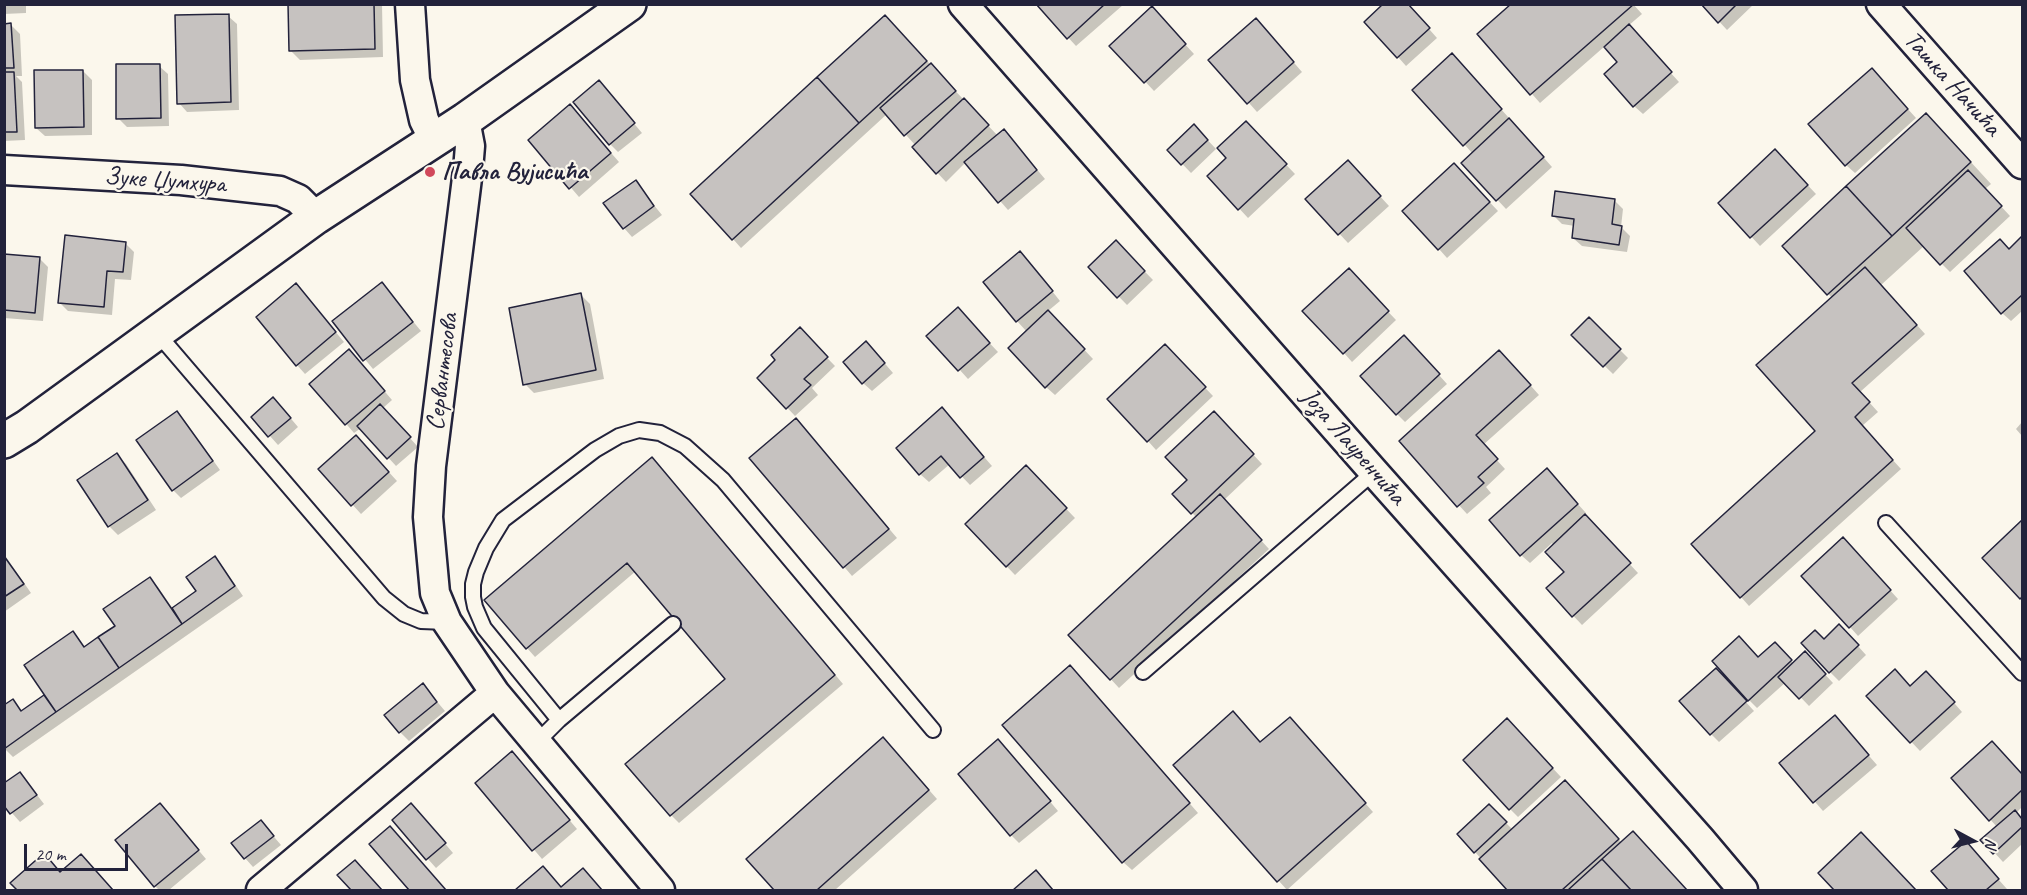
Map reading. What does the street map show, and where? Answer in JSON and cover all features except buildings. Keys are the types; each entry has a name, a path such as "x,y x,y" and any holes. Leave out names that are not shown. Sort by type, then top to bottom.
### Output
{"street":[{"path":"410,4 415,80 424,120 434,140"},
{"path":"4,441 27,427 316,217 465,120 629,4"},
{"name":"Јоза Лауренчића","path":"963,4 1700,839 1743,891"},
{"name":"Ташка Начића","path":"1881,4 2022,164"},
{"name":"Сервантесова","path":"465,120 470,146 468,170 431,466 428,517 435,593 447,622 495,693 660,891"},
{"name":"Зуке Џумхура","path":"4,170 182,180 280,191 298,199 316,217"},
{"path":"261,891 495,693"}],"lane":[{"path":"157,333 384,598 404,614 421,621 447,622"},
{"path":"560,720 484,628 473,597 476,572 486,548 503,520 596,450 619,436 639,430 660,434 685,446 723,480 933,730"},
{"path":"1143,672 1374,472"},
{"path":"1886,523 2022,673"},
{"path":"536,743 673,624"}],"place":[{"name":"Павла Вујисића","path":"430,172"}]}
